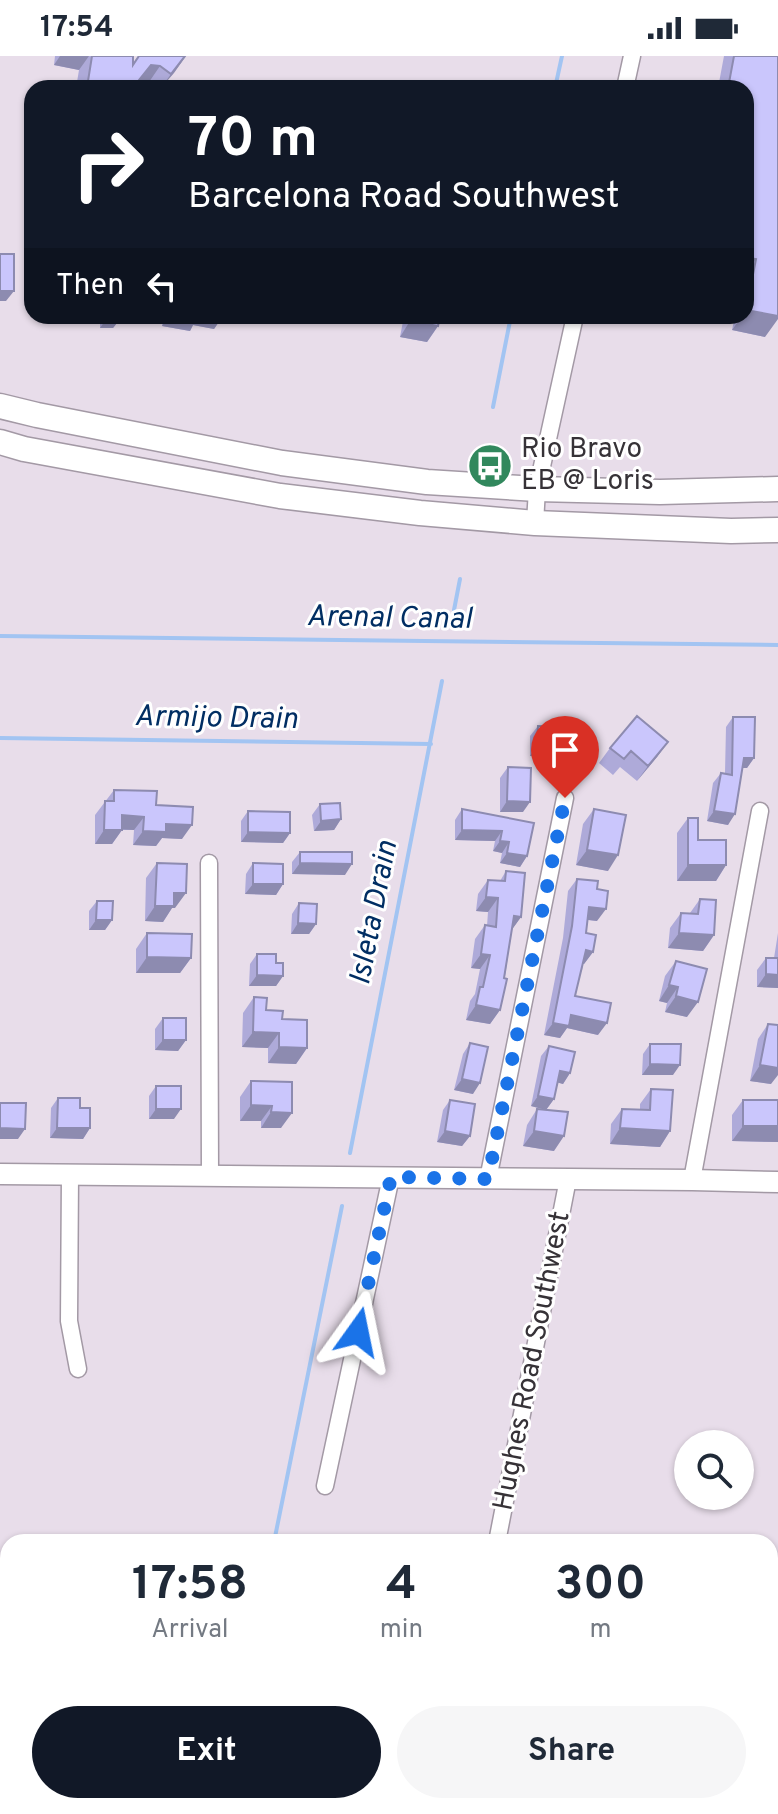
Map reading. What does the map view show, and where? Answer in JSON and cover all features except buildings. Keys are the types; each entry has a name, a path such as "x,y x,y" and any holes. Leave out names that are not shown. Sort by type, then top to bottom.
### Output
{"main road":[{"path":"0,406 282,463 427,482 660,492 778,489"},
{"path":"0,442 280,496 420,513 535,523 778,530"}],"street":[{"path":"627,80 632,56"},
{"path":"535,523 537,489 573,324"},
{"path":"488,1179 565,798"},
{"path":"692,1180 760,811"},
{"path":"209,863 210,1175"},
{"path":"0,1174 778,1182"},
{"path":"70,1174 69,1321 78,1369"},
{"path":"325,1486 391,1177"},
{"name":"Hughes Road Southwest","path":"499,1534 568,1179"}],"waterway":[{"name":"Isleta Drain","path":"557,80 562,56"},
{"name":"Isleta Drain","path":"493,407 509,324"},
{"name":"Isleta Drain","path":"454,610 460,579"},
{"name":"Arenal Canal","path":"0,636 778,645"},
{"name":"Isleta Drain","path":"350,1153 442,681"},
{"name":"Armijo Drain","path":"0,738 431,744"},
{"name":"Isleta Drain","path":"276,1534 342,1206"}],"place":[{"name":"Rio Bravo EB @ Loris","path":"490,466"}],"route":[{"path":"358,1332 391,1177 488,1179 565,798"}]}
